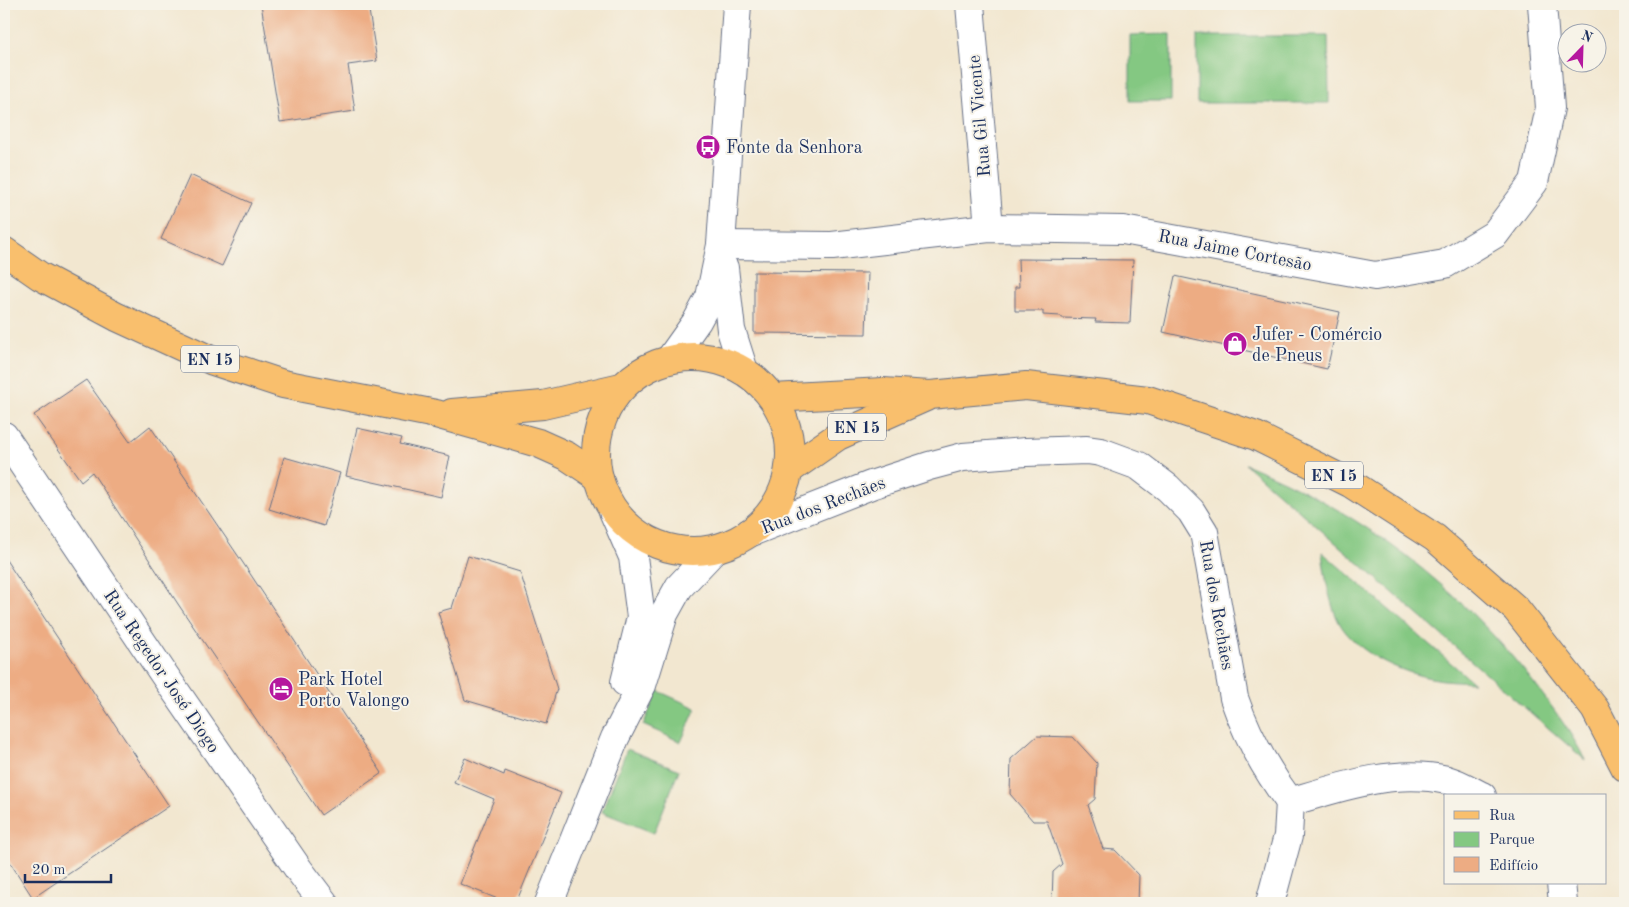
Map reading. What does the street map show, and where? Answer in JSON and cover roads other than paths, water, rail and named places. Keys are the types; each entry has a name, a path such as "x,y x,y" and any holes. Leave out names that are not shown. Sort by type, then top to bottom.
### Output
{"main road":[{"name":"EN 15","path":"4,250 40,276 117,317 213,360 283,384 436,414 538,443 568,456 598,476"},
{"path":"690,356 709,358 727,362 744,371 760,383 772,398 782,414 788,432 790,450 789,470 784,488 776,505 764,521 749,533 733,543 715,549 695,552 676,550 658,545 641,537 626,526 613,511 604,494 598,476 595,457 596,438 605,411 621,387 644,369 670,359 690,356"},
{"name":"EN 15","path":"772,398 883,392 930,395 1026,386 1148,400 1256,436 1350,483 1435,538 1516,609 1595,709 1625,767"},
{"name":"EN 15","path":"436,414 543,405 621,387"},
{"name":"EN 15","path":"789,470 838,436 930,395"}],"street":[{"path":"670,359 697,321 710,297 722,245 737,4"},
{"name":"Rua Gil Vicente","path":"970,4 989,228"},
{"name":"Rua Jaime Cortesão","path":"722,245 832,246 989,228 1123,230 1375,276 1445,264 1495,234 1534,182 1550,108 1542,4"},
{"path":"722,245 731,330 744,371"},
{"name":"Rua Regedor José Diogo","path":"4,436 165,676 299,870 324,903"},
{"name":"Rua dos Rechães","path":"749,533 871,485 963,457 1086,450 1101,452 1139,466 1168,488 1186,505 1204,532 1234,698 1242,723 1270,776 1290,802"},
{"path":"613,511 633,557 641,617 625,684 615,738"},
{"path":"549,903 615,738 642,686 664,614 679,587 715,549"},
{"path":"1270,903 1288,836 1290,802 1358,782 1414,776 1448,780 1478,794"},
{"path":"1561,884 1563,903"}],"place":[{"name":"Fonte da Senhora","path":"708,147"},
{"name":"Jufer - Comércio de Pneus","path":"1235,344"},
{"name":"Park Hotel Porto Valongo","path":"281,689"}]}
